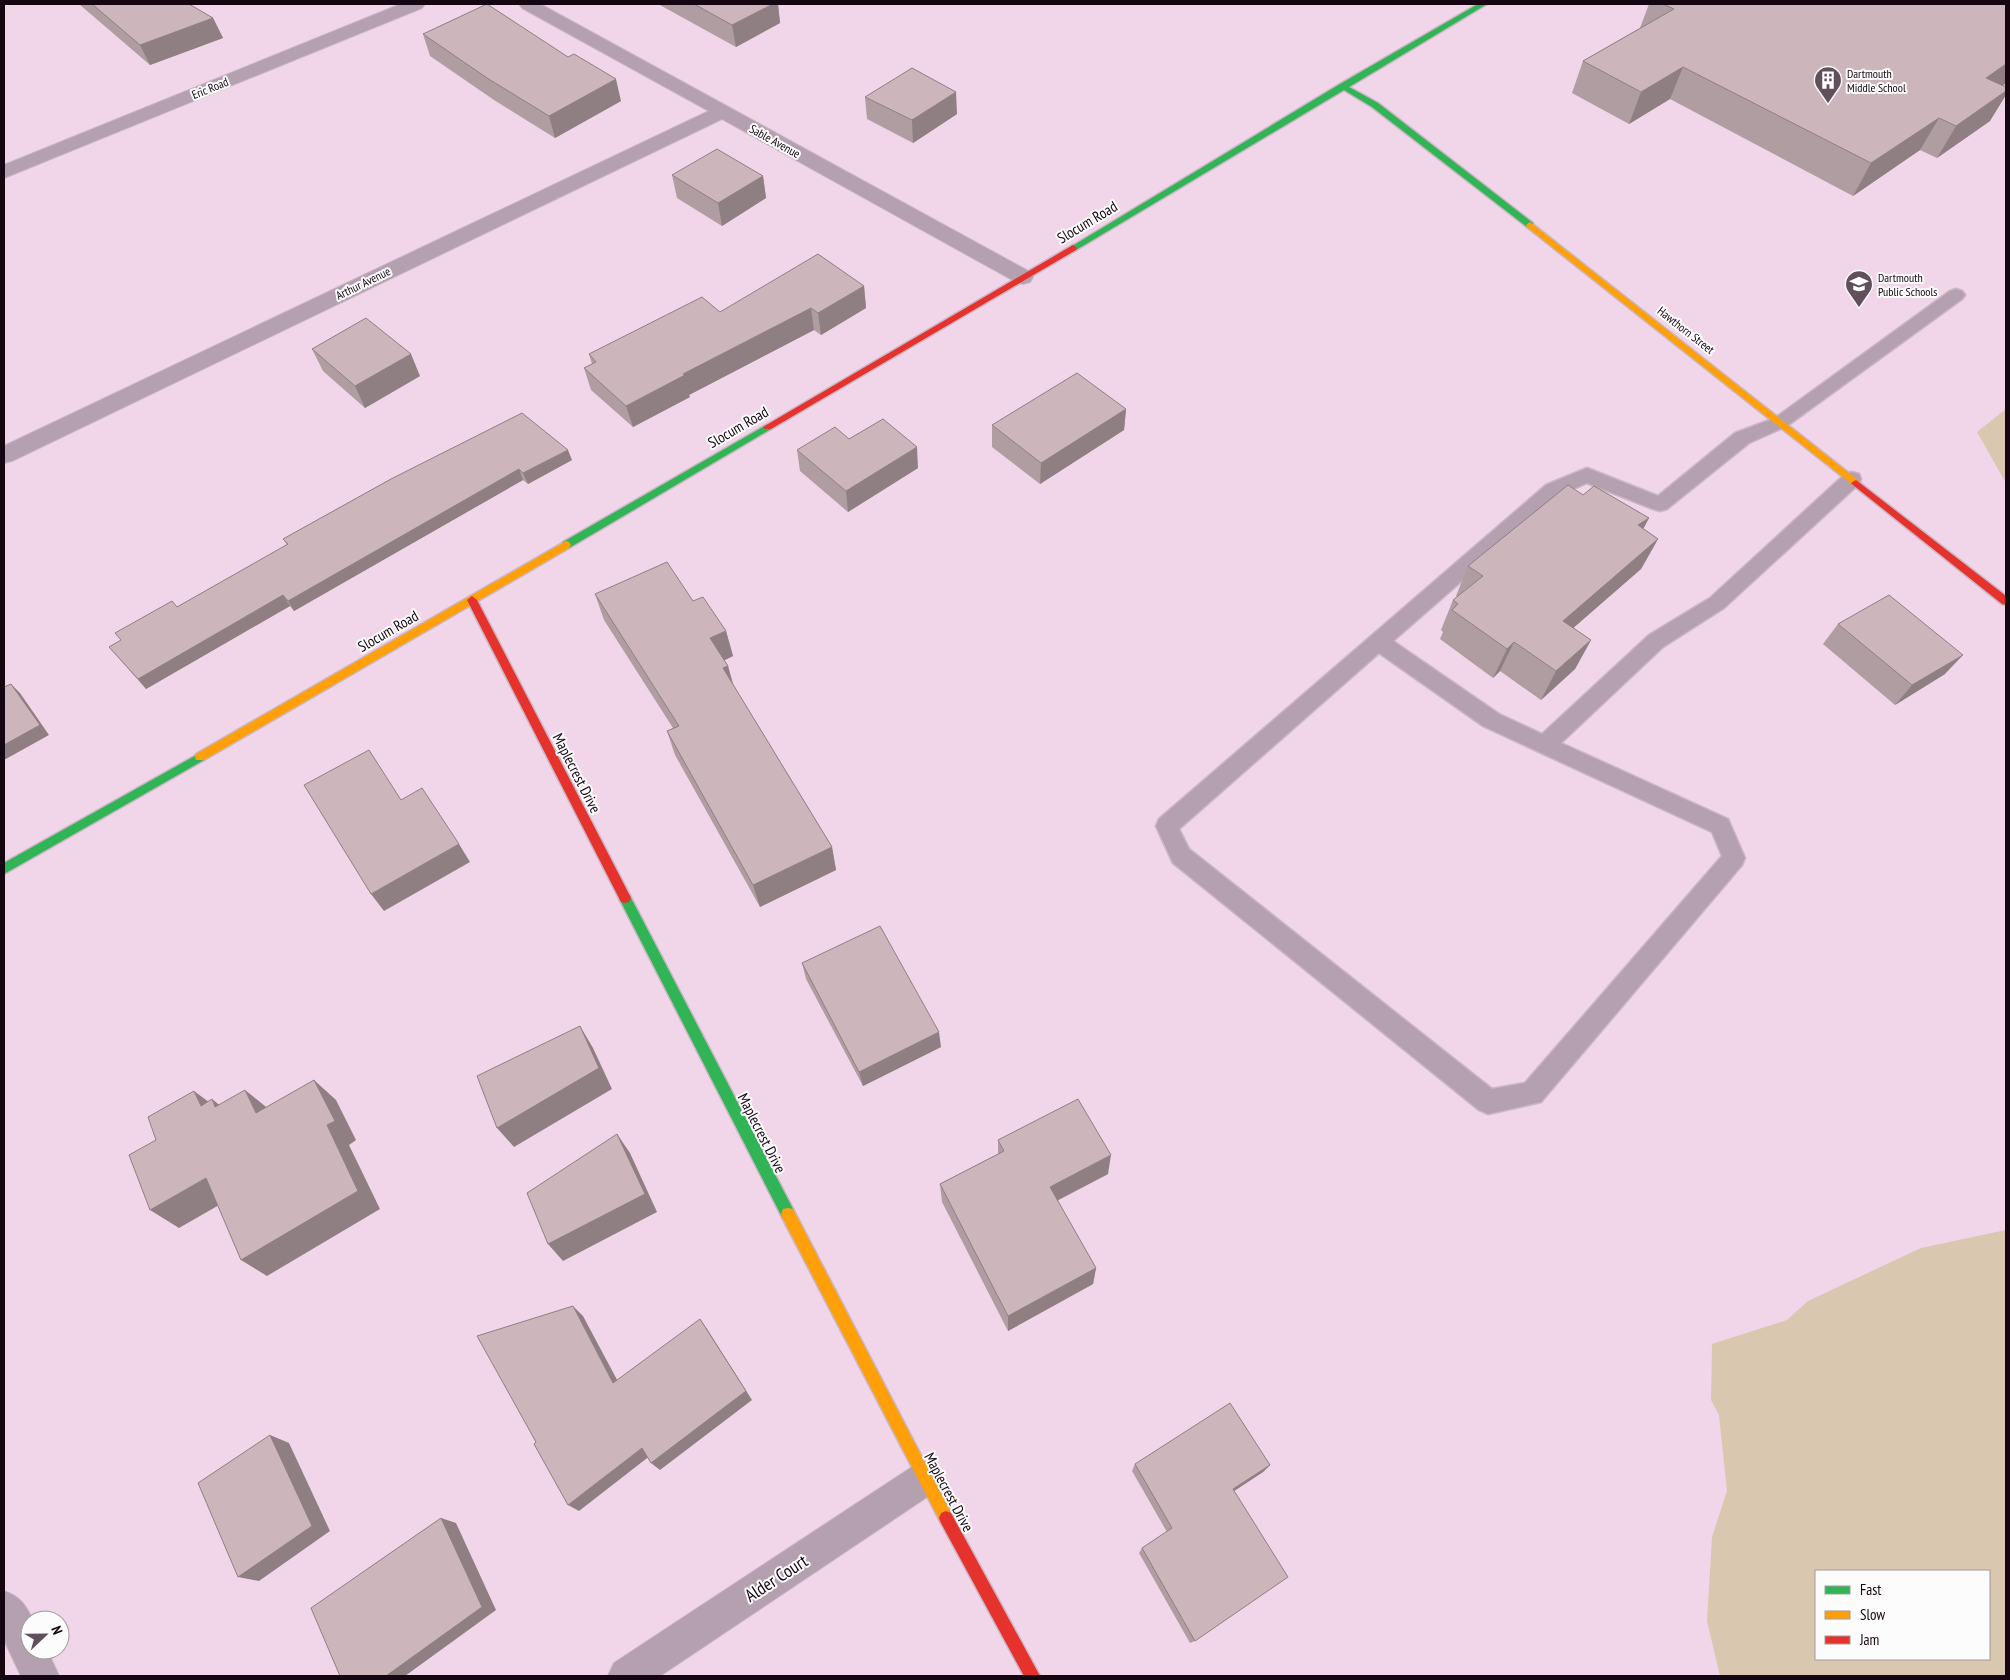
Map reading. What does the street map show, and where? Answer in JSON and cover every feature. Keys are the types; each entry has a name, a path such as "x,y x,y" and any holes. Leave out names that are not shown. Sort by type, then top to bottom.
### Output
{"main road":[{"name":"Slocum Road","path":"4,869 472,600 1023,277 1483,4"},
{"name":"Hawthorn Street","path":"1343,86 1380,109 1781,422 2006,601"},
{"name":"Maplecrest Drive","path":"472,600 924,1479 1032,1676"}],"street":[{"name":"Eric Road","path":"4,172 416,4"},
{"name":"Sable Avenue","path":"528,4 1023,277"},
{"name":"Arthur Avenue","path":"4,455 722,112"},
{"name":"Alder Court","path":"627,1676 924,1479"},
{"path":"4,1609 11,1615 40,1676"}],"lane":[{"path":"1378,642 1491,720 1720,826 1734,858 1532,1094 1488,1102 1181,856 1167,826 1378,642 1553,490 1587,475 1660,504 1742,438 1781,422 1956,295"},
{"path":"1544,745 1656,641 1717,603 1852,479"}],"shaded area":[{"path":"2006,409 2006,483 1977,432"},
{"path":"2006,1230 2006,1676 1720,1676 1707,1621 1712,1537 1727,1491 1719,1415 1711,1400 1712,1344 1787,1320 1808,1301 1921,1248"}],"building":[{"path":"92,4 189,4 213,18 140,45"},
{"path":"487,4 568,57 574,54 616,79 549,116 487,78 423,34"},
{"path":"694,4 773,4 732,25"},
{"name":"Dartmouth Middle School","path":"1663,4 2006,4 2006,64 1986,78 2006,87 2006,91 1956,126 1939,118 1871,163 1683,67 1641,92 1583,61 1674,9"},
{"path":"912,68 956,92 912,120 865,97"},
{"path":"717,149 763,176 718,203 672,175"},
{"path":"818,254 864,286 818,313 811,308 683,374 685,375 626,406 584,368 596,362 589,354 702,297 720,312"},
{"path":"366,318 411,354 355,386 312,349"},
{"path":"1077,373 1126,409 1041,463 992,425"},
{"path":"522,413 568,450 523,473 519,469 288,601 283,595 138,679 109,647 121,640 115,633 172,601 177,607 288,544 283,539 391,479"},
{"path":"883,419 917,447 846,491 797,450 835,427 849,439"},
{"path":"1568,485 1583,495 1594,486 1649,518 1638,525 1658,539 1563,621 1591,640 1556,671 1514,642 1507,649 1452,610 1458,604 1453,600 1483,576 1468,566"},
{"path":"667,562 693,601 703,597 726,631 710,638 728,666 723,668 832,847 753,885 667,731 679,726 595,594"},
{"path":"1889,595 1963,655 1912,685 1838,624"},
{"path":"11,684 40,725 4,745 4,687"},
{"path":"369,750 401,800 422,788 459,844 371,894 304,785"},
{"path":"880,926 939,1032 859,1072 802,963"},
{"path":"580,1026 599,1068 497,1128 477,1076"},
{"path":"314,1080 335,1121 327,1125 358,1191 241,1260 206,1178 150,1210 129,1155 156,1140 148,1117 194,1091 201,1106 212,1099 215,1107 245,1090 256,1113"},
{"path":"1078,1099 1111,1155 1050,1187 1096,1268 1008,1316 940,1184 1004,1151 998,1140"},
{"path":"617,1134 645,1194 548,1244 527,1193"},
{"path":"573,1306 613,1383 700,1319 746,1391 651,1463 642,1448 568,1505 534,1444 536,1442 477,1336"},
{"path":"1230,1403 1270,1465 1233,1489 1288,1577 1195,1641 1142,1548 1172,1528 1135,1464"},
{"path":"270,1435 312,1526 238,1577 198,1483"},
{"path":"441,1518 482,1607 386,1676 340,1676 311,1608"}],"traffic: fast":[{"path":"1073,248 1483,4"},
{"path":"1343,86 1375,105 1530,225"},
{"path":"566,545 768,427"},
{"path":"4,869 200,757"},
{"path":"625,898 788,1214"}],"traffic: slow":[{"path":"1530,225 1856,483"},
{"path":"200,757 566,545"},
{"path":"788,1214 946,1518"}],"traffic: jam":[{"path":"768,427 1073,248"},
{"path":"1856,483 2006,601"},
{"path":"472,600 625,898"},
{"path":"946,1518 1032,1676"}],"place":[{"name":"Dartmouth Middle School","path":"1828,104"},
{"name":"Dartmouth Public Schools","path":"1859,308"}]}
